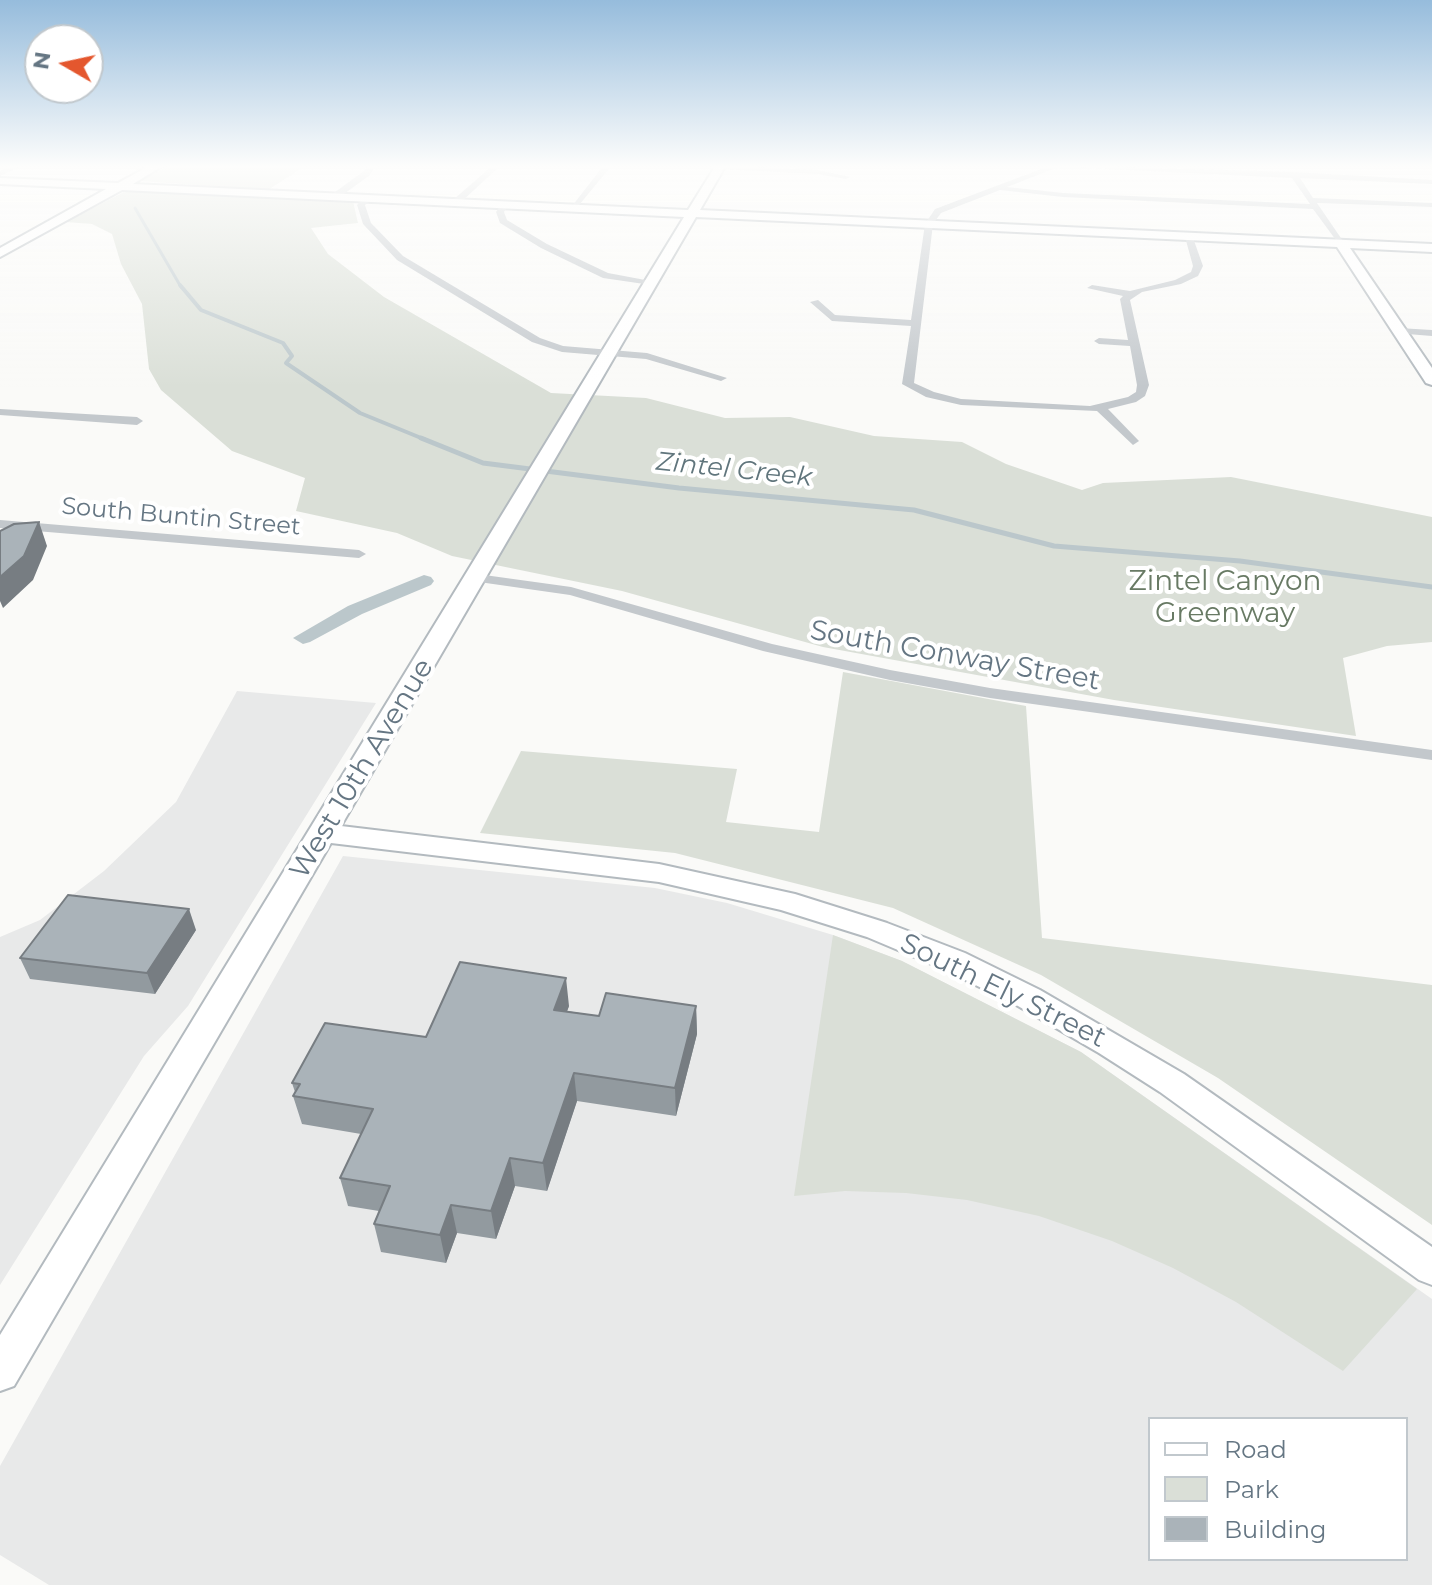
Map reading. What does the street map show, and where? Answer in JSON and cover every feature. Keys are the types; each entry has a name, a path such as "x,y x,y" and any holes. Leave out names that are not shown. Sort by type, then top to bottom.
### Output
{"street":[{"path":"0,253 25,239"},
{"path":"382,239 400,258 536,340 562,349 647,356 721,378"},
{"path":"532,239 606,276 651,282"},
{"name":"West 10th Avenue","path":"0,1372 677,239"},
{"path":"927,239 908,384 930,395 961,402 1101,408 1122,405 1141,394 1143,385 1124,305 1129,294"},
{"path":"1092,288 1129,294 1178,282 1195,274 1198,266 1190,239"},
{"path":"1232,239 1432,248"},
{"path":"1338,239 1432,380"},
{"path":"815,302 832,318 914,323"},
{"path":"1399,331 1432,333"},
{"path":"1099,341 1134,343"},
{"path":"1101,408 1133,441"},
{"path":"0,411 137,421"},
{"name":"South Buntin Street","path":"0,524 359,554"},
{"name":"South Conway Street","path":"482,569 571,591 769,648 876,672 990,693 1432,755"},
{"name":"South Ely Street","path":"324,833 659,873 785,901 877,930 1004,986 1110,1044 1172,1083 1432,1268"}],"shaded area":[{"path":"237,691 376,703 188,1006 144,1056 0,1285 0,937 40,920 104,871 176,802"},
{"path":"343,856 655,888 727,903 833,935 902,961 1081,1052 1432,1299 1432,1585 49,1585 0,1555 0,1466"}],"green space":[{"name":"Zintel Canyon Greenway","path":"113,239 318,239 328,254 384,297 551,393 646,398 725,418 790,417 874,436 962,442 1006,464 1082,490 1103,483 1231,477 1432,517 1432,642 1387,646 1343,658 1356,736 1114,700 823,647 622,591 452,556 397,533 296,511 305,478 232,451 161,390 149,369 142,304 121,264"},
{"path":"843,672 1026,706 1042,938 1432,985 1432,1225 1218,1078 1041,975 893,908 675,853 480,833 521,751 737,769 726,822 819,832"},
{"path":"833,935 902,961 1081,1052 1417,1289 1343,1371 1236,1302 1173,1268 1112,1241 1039,1216 967,1200 906,1193 845,1191 794,1196"}],"building":[{"path":"39,522 24,556 0,577 0,531 14,524"},
{"path":"68,895 189,909 147,973 20,958"},
{"path":"460,962 566,978 554,1010 599,1016 606,993 696,1006 675,1088 574,1073 543,1163 510,1158 491,1211 451,1205 440,1235 374,1224 390,1186 340,1178 373,1109 293,1096 300,1084 292,1083 325,1023 426,1037"}],"waterway":[{"name":"Zintel Creek","path":"153,239 181,287"},
{"name":"Zintel Creek","path":"180,285 201,310 283,343 292,356 286,363 360,413 426,440"},
{"name":"Zintel Creek","path":"421,438 483,463 679,488 914,510 1054,546 1240,561 1432,587"},
{"path":"303,638 355,610 424,581"}]}
